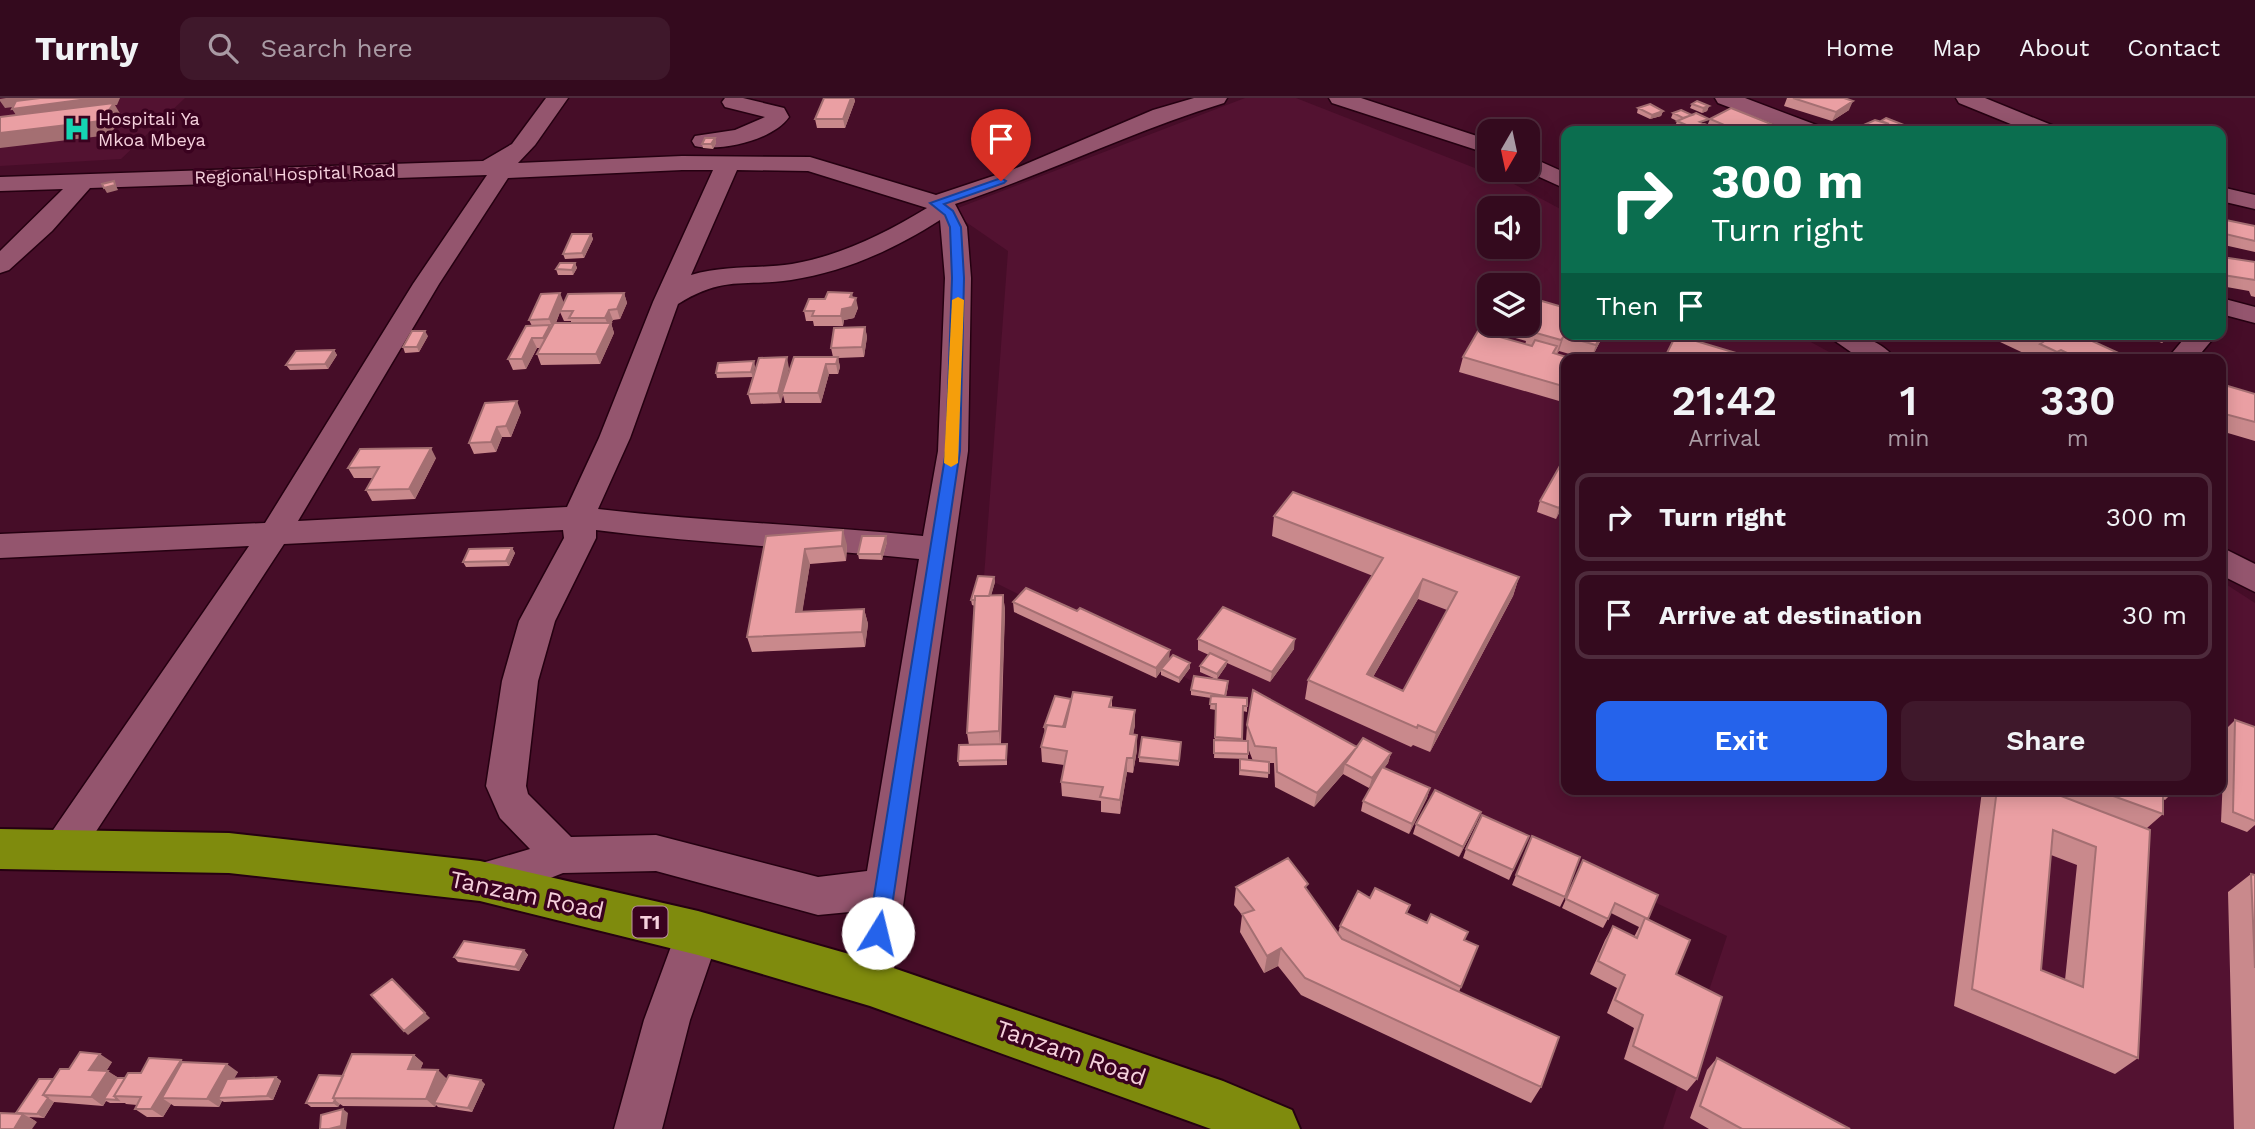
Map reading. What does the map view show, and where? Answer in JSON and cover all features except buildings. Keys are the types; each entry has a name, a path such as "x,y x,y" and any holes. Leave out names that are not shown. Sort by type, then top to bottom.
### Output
{"highway":[{"name":"Tanzam Road","path":"0,849 229,853 480,881 698,933 870,983 1223,1107 1273,1129"}],"street":[{"path":"61,849 275,533 426,284 504,166 518,153 557,98"},
{"path":"1137,98 1161,115"},
{"path":"667,300 699,281 725,275 791,272 820,265 876,244 940,205 1022,174 1161,115 1216,98"},
{"path":"1340,98 1399,115 1477,143"},
{"path":"1727,98 1798,126"},
{"path":"1967,98 2034,126"},
{"path":"734,100 776,113 778,117 774,123 693,152 734,100"},
{"path":"693,152 727,165 771,162 818,165 940,205 956,227 958,278 953,451 870,983"},
{"name":"Regional Hospital Road","path":"0,184 475,168 693,152"},
{"path":"561,855 551,841 516,811 508,799 506,786 520,681 537,621 580,538 578,517 597,482 667,300 700,226 712,207 727,165"},
{"path":"1540,169 1561,180"},
{"path":"0,265 43,226 84,180"},
{"path":"2226,195 2255,202"},
{"path":"2226,310 2255,315"},
{"path":"1849,340 1873,354"},
{"path":"2185,354 2198,340"},
{"path":"0,546 548,521 578,517 690,531 809,536 939,550"},
{"path":"2226,562 2255,580"},
{"path":"480,881 520,872 561,855 656,853 818,896 854,894 886,884"},
{"path":"638,1129 667,1020 698,933"}],"shaded area":[{"name":"Hospitali Ya Mkoa Mbeya","path":"0,98 185,98 121,159 0,166"},
{"path":"1245,98 1296,98 1477,169 1477,182 1510,182 1536,196 1477,196 1477,259 1540,259 1540,198 1561,209 1561,340 1807,340 1833,354 1561,354 1561,795 2226,795 2226,584 2255,603 2255,1129 1663,1129 1727,936 1354,762 984,577 1008,251 950,211"}],"slow traffic":[{"path":"951,463 958,300"}],"place":[{"name":"Hospitali Ya Mkoa Mbeya","path":"77,129"}],"route":[{"path":"878,933 953,451 958,278 956,227 950,213 936,203 1001,181"}]}
